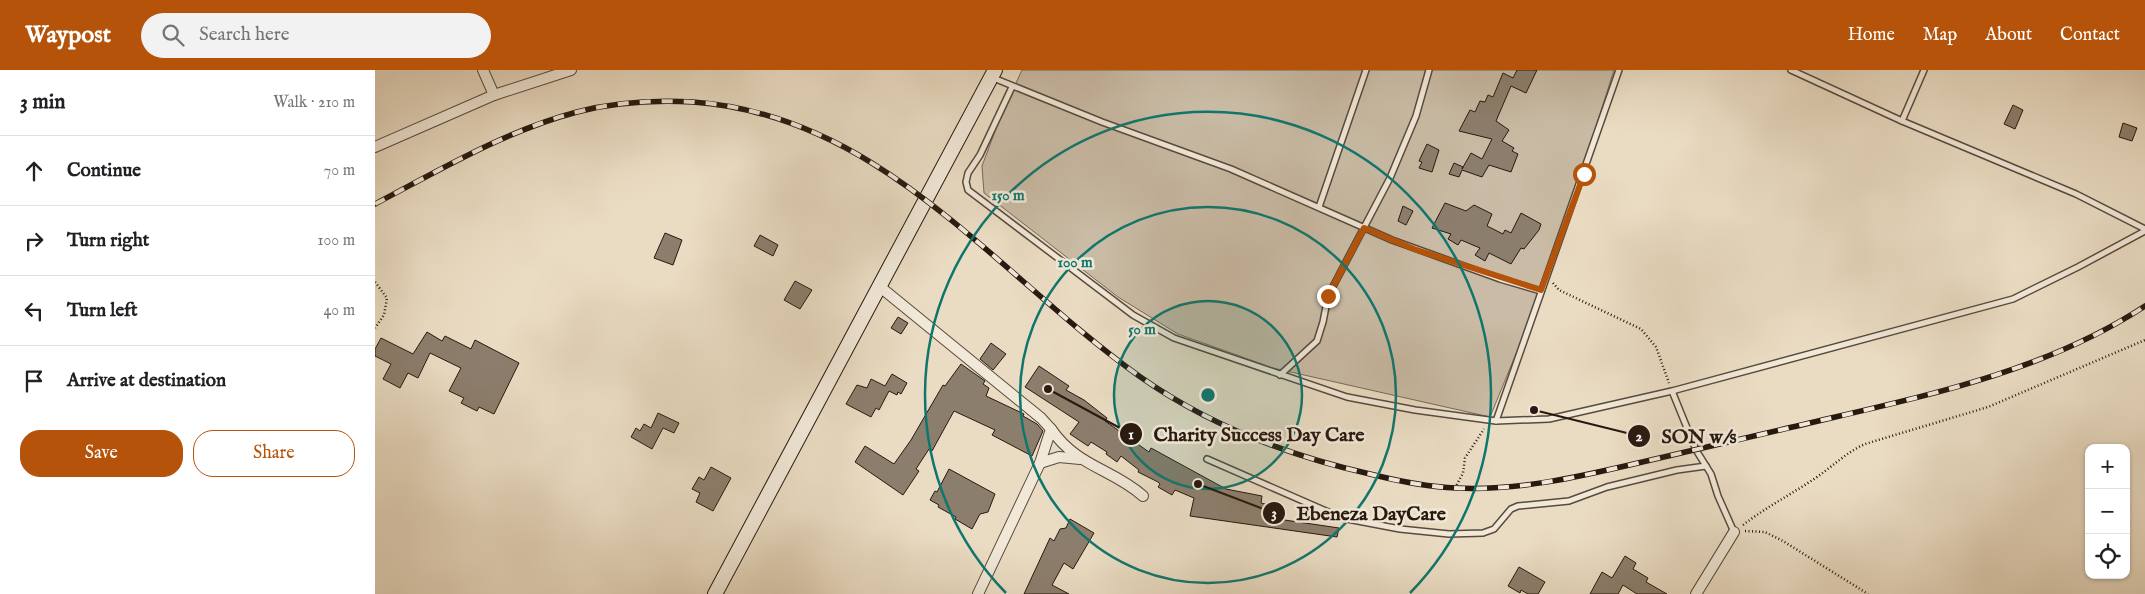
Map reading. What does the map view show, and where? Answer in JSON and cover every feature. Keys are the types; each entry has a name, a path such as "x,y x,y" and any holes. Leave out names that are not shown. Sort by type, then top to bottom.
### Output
{"street":[{"path":"483,70 494,95"},
{"path":"375,147 494,95 571,70"},
{"path":"715,594 993,74"},
{"path":"879,286 1041,418 1058,440 1081,460 1135,489 1143,496"},
{"path":"978,594 1041,463 1051,429"},
{"path":"1041,463 1059,457 1081,460"},
{"path":"1696,594 1734,532"}],"lane":[{"path":"1319,207 1366,70"},
{"path":"1280,375 1317,342 1328,296 1390,178 1416,116 1429,70"},
{"path":"1496,421 1545,276 1584,174 1619,70"},
{"path":"1791,70 1903,121 2075,194 2145,230"},
{"path":"1903,121 1924,70"},
{"path":"993,74 1012,86 1214,163 1414,249 1541,290"},
{"path":"1012,86 984,147 968,173 966,182 972,194 1145,323 1174,338 1347,397 1383,405 1496,421 1549,419 1672,392 2013,299 2078,267 2145,230"},
{"path":"1672,392 1734,532"},
{"path":"1207,459 1347,520 1423,532 1449,534 1483,533 1494,529 1511,509 1518,506 1569,501 1615,485 1677,470 1706,466"}],"path":[{"path":"1545,276 1559,290 1641,329 1656,347 1672,392"},
{"path":"375,282 387,298 384,315 375,328"},
{"path":"1734,532 1766,507 1809,482 1853,449 1988,407 2145,340"},
{"path":"1455,488 1463,473 1465,458 1482,430 1496,421"},
{"path":"1734,532 1752,530 1765,532 1810,556 1868,594"}],"shaded area":[{"path":"1022,70 1614,70 1550,271 1490,417 1273,368 1178,334 1118,297 984,193 982,166 1000,118"}],"building":[{"path":"1517,70 1537,70 1526,93 1511,86 1496,121 1509,130 1502,141 1514,148 1512,151 1518,154 1511,172 1489,165 1482,177 1462,170 1459,177 1449,174 1454,163 1463,167 1462,169 1471,153 1482,159 1492,139 1459,131 1470,110 1475,112 1480,101 1485,102 1488,95 1493,97 1503,73 1513,78"},
{"path":"2013,105 2023,110 2015,129 2004,124"},
{"path":"2123,123 2137,128 2132,141 2119,137"},
{"path":"1427,144 1439,150 1432,172 1419,168 1422,162 1419,161"},
{"path":"1445,203 1466,211 1474,205 1492,214 1487,226 1503,234 1505,230 1511,233 1521,213 1541,224 1539,230 1524,249 1521,248 1511,264 1489,253 1485,261 1475,255 1480,248 1461,240 1458,245 1448,239 1451,234 1432,228"},
{"path":"1403,206 1413,211 1406,225 1398,221"},
{"path":"665,233 682,240 673,265 654,258"},
{"path":"760,235 778,245 773,256 754,246"},
{"path":"795,281 812,290 800,309 784,300"},
{"path":"898,317 908,323 901,334 891,328"},
{"path":"427,332 442,341 445,336 471,349 475,340 519,363 494,414 479,407 477,411 461,403 464,398 449,391 461,368 430,353 418,378 408,373 400,388 383,379 391,364 375,356 375,349 381,338 413,354"},
{"path":"991,343 1006,354 993,370 980,359"},
{"path":"961,364 985,381 983,384 989,388 986,396 1024,414 1023,416 1037,424 1043,431 1032,456 992,435 995,430 954,411 932,451 929,449 916,469 919,471 903,495 855,462 865,446 894,464 911,440 943,385 945,386"},
{"path":"1039,366 1069,386 1066,390 1084,400 1107,418 1105,421 1149,452 1151,448 1226,489 1262,496 1261,503 1273,506 1271,518 1339,528 1337,537 1190,516 1194,498 1175,490 1172,495 1158,487 1160,484 1158,482 1138,472 1139,470 1121,456 1117,462 1106,454 1107,452 1091,442 1088,446 1070,434 1079,422 1025,387"},
{"path":"892,374 907,383 901,394 898,392 897,395 889,391 879,410 876,408 871,417 846,404 857,385 867,388 871,379 885,386"},
{"path":"658,413 679,423 674,433 663,428 652,449 631,437 636,428 640,431 644,424 651,428"},
{"path":"711,467 731,478 713,511 696,502 700,493 692,489 699,477 704,480"},
{"path":"949,469 995,494 988,512 980,514 972,529 930,500 935,491 937,492"},
{"path":"1070,519 1094,533 1073,569 1064,563 1052,585 1069,594 1024,594 1050,538 1054,541 1060,529 1066,528"},
{"path":"1625,556 1636,563 1633,569 1648,578 1646,582 1667,594 1637,594 1623,585 1618,594 1590,594 1602,572 1612,578"},
{"path":"1519,567 1545,582 1538,594 1528,594 1521,590 1520,593 1508,586"}],"railway":[{"path":"375,204 499,140 550,120 577,112 635,102 679,101 760,113 822,136 879,168 933,206 1086,335 1139,376 1192,409 1250,436 1309,458 1391,479 1445,487 1502,487 1570,478 1922,396 2015,369 2060,351 2103,330 2145,306"}],"place":[{"name":"Charity Success Day Care","path":"1048,389"},
{"name":"SON w/s","path":"1534,410"},
{"name":"Ebeneza DayCare","path":"1198,484"}],"route":[{"path":"1328,296 1364,228 1414,249 1474,268 1501,279 1541,290 1584,174"}]}
